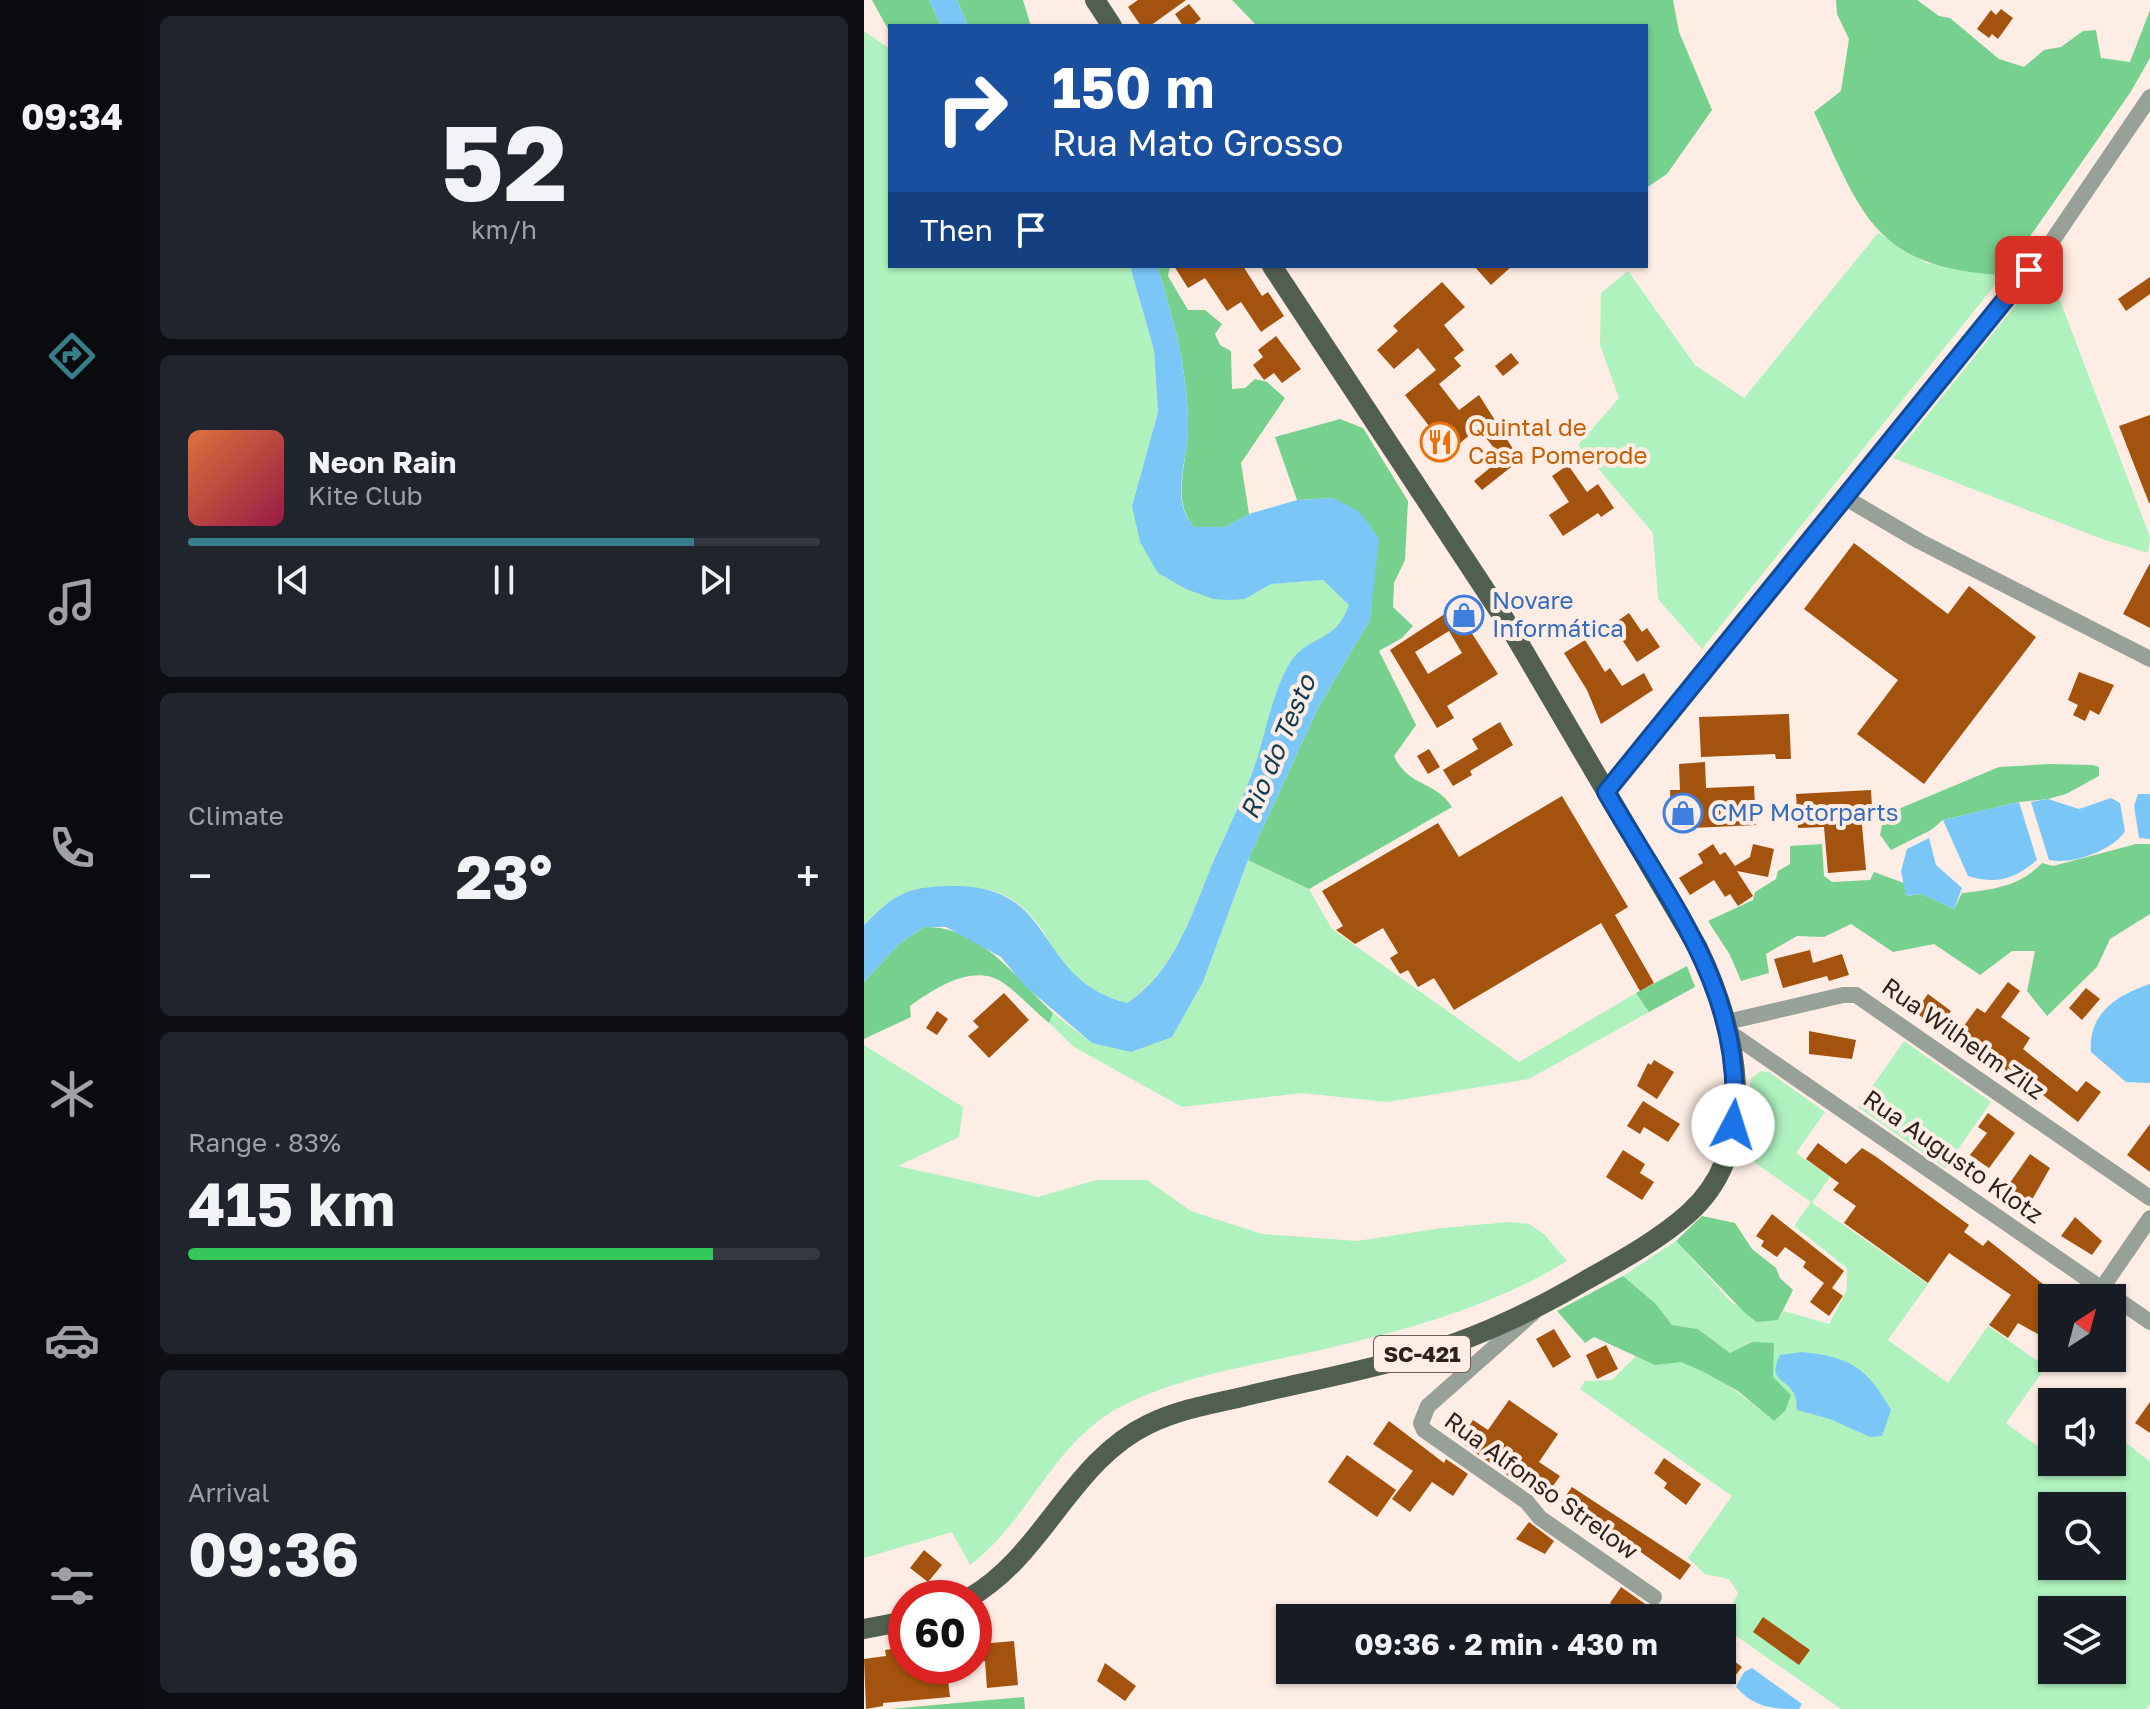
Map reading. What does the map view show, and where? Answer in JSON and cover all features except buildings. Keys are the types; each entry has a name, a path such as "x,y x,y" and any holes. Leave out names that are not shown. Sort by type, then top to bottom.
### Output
{"main road":[{"path":"1095,0 1111,24"},
{"name":"SC-421","path":"992,1584 1019,1560 1086,1475 1144,1426 1185,1410 1419,1355 1537,1309 1652,1240 1702,1199 1718,1174 1733,1125 1736,1092 1728,1027 1696,943 1453,538 1273,268"},
{"path":"864,1629 888,1624"}],"street":[{"path":"1606,792 2048,247 2150,97"},
{"path":"1844,497 1919,541 2150,659"},
{"name":"Rua Wilhelm Zilz","path":"1728,1027 1843,995 1856,995 2150,1198"},
{"name":"Rua Augusto Klotz","path":"1728,1027 2096,1284"},
{"path":"2105,1284 2150,1218"},
{"name":"Rua Augusto Klotz","path":"2126,1305 2150,1322"},
{"name":"Rua Alfonso Strelow","path":"1537,1309 1428,1406 1421,1423 1424,1430 1527,1502 1540,1518 1654,1597"}],"green space":[{"path":"872,0 929,0 940,24 888,24 888,29"},
{"path":"957,0 1023,0 1030,24 967,24"},
{"path":"1232,0 1673,0 1679,32 1712,110 1667,174 1648,187 1648,24 1255,24"},
{"path":"1836,0 1917,0 1939,16 1950,18 1999,59 2024,67 2044,50 2061,47 2083,31 2096,30 2101,58 2130,62 2150,10 2150,58 2130,93 2003,275 1960,270 1926,261 1899,248 1878,230 1861,207 1814,112 1841,91 1849,39 1837,14"},
{"path":"864,31 888,48 888,268 1131,268 1154,350 1158,412 1132,506 1245,599 1271,584 1323,580 1349,605 1336,627 1303,648 1288,666 1274,699 1252,772 1181,939 1158,974 1127,1003 1100,994 1078,980 1061,962 1034,919 1012,899 1000,893 956,888 904,896 883,907 864,925"},
{"path":"1878,233 1926,263 2003,275 1702,649 1658,599 1653,533 1578,445 1619,398 1600,345 1601,293 1628,271 1695,365 1744,398"},
{"path":"2047,266 2150,537 2148,553 2102,539 1893,458"},
{"path":"1158,268 1170,268 1168,276 1188,310 1205,310 1222,324 1215,334 1220,345 1231,351 1232,389 1245,388 1255,379 1267,382 1285,398 1241,463 1249,514 1225,527 1194,527 1183,506 1188,410 1175,327"},
{"path":"1340,419 1363,428 1408,501 1405,560 1394,583 1393,607 1413,626 1402,638 1379,651 1416,725 1394,756 1407,774 1438,792 1452,807 1309,889 1248,860 1319,706 1370,620 1373,584 1333,498 1297,500 1275,437"},
{"path":"2093,765 2099,767 2099,776 2066,794 1943,820 1931,830 1891,850 1880,835 1884,815 1999,767"},
{"path":"1822,844 1824,876 1832,882 1870,880 1874,872 1904,883 1906,896 1922,894 1954,909 1962,893 2015,882 2042,863 2053,866 2136,844 2150,844 2150,914 2110,939 2097,967 2047,1016 2027,991 2035,951 2012,951 1980,975 1934,944 1893,952 1851,924 1824,937 1797,936 1766,954 1769,973 1741,981 1730,955 1708,921 1753,900 1755,892 1776,879 1778,871 1790,864 1790,846"},
{"path":"1248,860 1309,889 1332,929 1519,1062 1636,993 1649,1012 1529,1079 1387,1102 1302,1093 1182,1107 1074,1047 1049,1023 1053,1013 1092,1043 1172,1037 1203,982"},
{"path":"924,927 963,935 996,956 1053,1013 1049,1023 1002,982 978,975 954,980 930,992 910,1006 911,1017 864,1039 864,982 899,944"},
{"path":"1687,966 1695,987 1649,1012 1636,993"},
{"path":"1904,1041 1991,1102 1945,1168 1858,1107"},
{"path":"864,1045 963,1107 959,1137 898,1166 1038,1197 1096,1180 1147,1180 1191,1211 1262,1234 1357,1241 1442,1228 1508,1222 1529,1224 1544,1234 1567,1261 1508,1292 1445,1316 1348,1344 1194,1379 1124,1405 1079,1438 1010,1525 970,1565 952,1532 864,1558"},
{"path":"1761,1071 1769,1072 1825,1112 1796,1153 1830,1177 1812,1203 1928,1284 1888,1340 1948,1383 1988,1326 2038,1361 2038,1372 2042,1372 2006,1423 2038,1447 2038,1476 2126,1476 2126,1442 2150,1462 2150,1704 2146,1709 1841,1709 1736,1636 1736,1604 1733,1604 1738,1593 1729,1579 1705,1574 1688,1558 1732,1496 1580,1389 1585,1381 1612,1380 1636,1356 1651,1361 1678,1362 1720,1381 1774,1421 1773,1377 1751,1342 1730,1353 1698,1329 1672,1325 1656,1304 1623,1276 1676,1241 1732,1303 1778,1320 1784,1311 1829,1324 1847,1290 1847,1268 1794,1226 1811,1202 1741,1153 1751,1079"},
{"path":"1702,1216 1735,1223 1752,1249 1776,1268 1780,1278 1793,1290 1778,1320 1757,1322 1746,1314 1676,1241"},
{"path":"1623,1276 1656,1304 1672,1325 1698,1329 1730,1353 1752,1342 1774,1343 1773,1377 1791,1395 1785,1411 1774,1421 1738,1391 1681,1362 1655,1365 1594,1337 1585,1343 1557,1311"},
{"path":"1024,1697 1025,1709 890,1709"}],"water":[{"path":"929,0 957,0 967,24 940,24"},
{"name":"Rio do Testo","path":"1131,268 1158,268 1175,327 1188,410 1181,494 1187,517 1194,527 1225,527 1249,514 1297,500 1333,498 1360,512 1379,539 1370,620 1319,706 1248,860 1203,982 1172,1037 1131,1052 1092,1043 1025,986 1001,957 946,927 924,927 899,944 864,982 864,925 892,900 921,888 949,886 985,889 1011,900 1029,915 1074,974 1096,991 1127,1003 1158,974 1181,939 1247,785 1274,699 1288,666 1303,648 1328,634 1343,618 1349,605 1323,580 1271,584 1245,599 1229,600 1213,599 1186,589 1158,573 1140,542 1132,506 1158,412 1154,350"},
{"path":"2138,794 2150,794 2150,839 2139,838 2134,806"},
{"path":"2111,798 2120,803 2125,831 2119,838 2091,855 2049,860 2031,802 2048,799 2079,809"},
{"path":"2019,802 2037,860 2021,872 2005,878 1988,880 1968,876 1943,820"},
{"path":"1929,838 1936,865 1962,888 1954,909 1922,894 1906,896 1901,871 1907,849"},
{"path":"2150,984 2150,1083 2126,1082 2091,1052 2091,1038 2094,1026 2107,1008 2126,994"},
{"path":"1802,1352 1845,1361 1874,1384 1891,1410 1882,1436 1870,1437 1830,1419 1797,1410 1792,1390 1775,1371 1780,1355"},
{"path":"1752,1668 1802,1704 1799,1709 1765,1706 1743,1694 1736,1687 1744,1672"}],"place":[{"name":"Quintal de Casa Pomerode","path":"1440,442"},
{"name":"Novare Informática","path":"1464,615"},
{"name":"CMP Motorparts","path":"1683,813"}],"route":[{"path":"1733,1125 1735,1061 1727,1022 1711,974 1696,943 1606,792 2029,270"}]}
